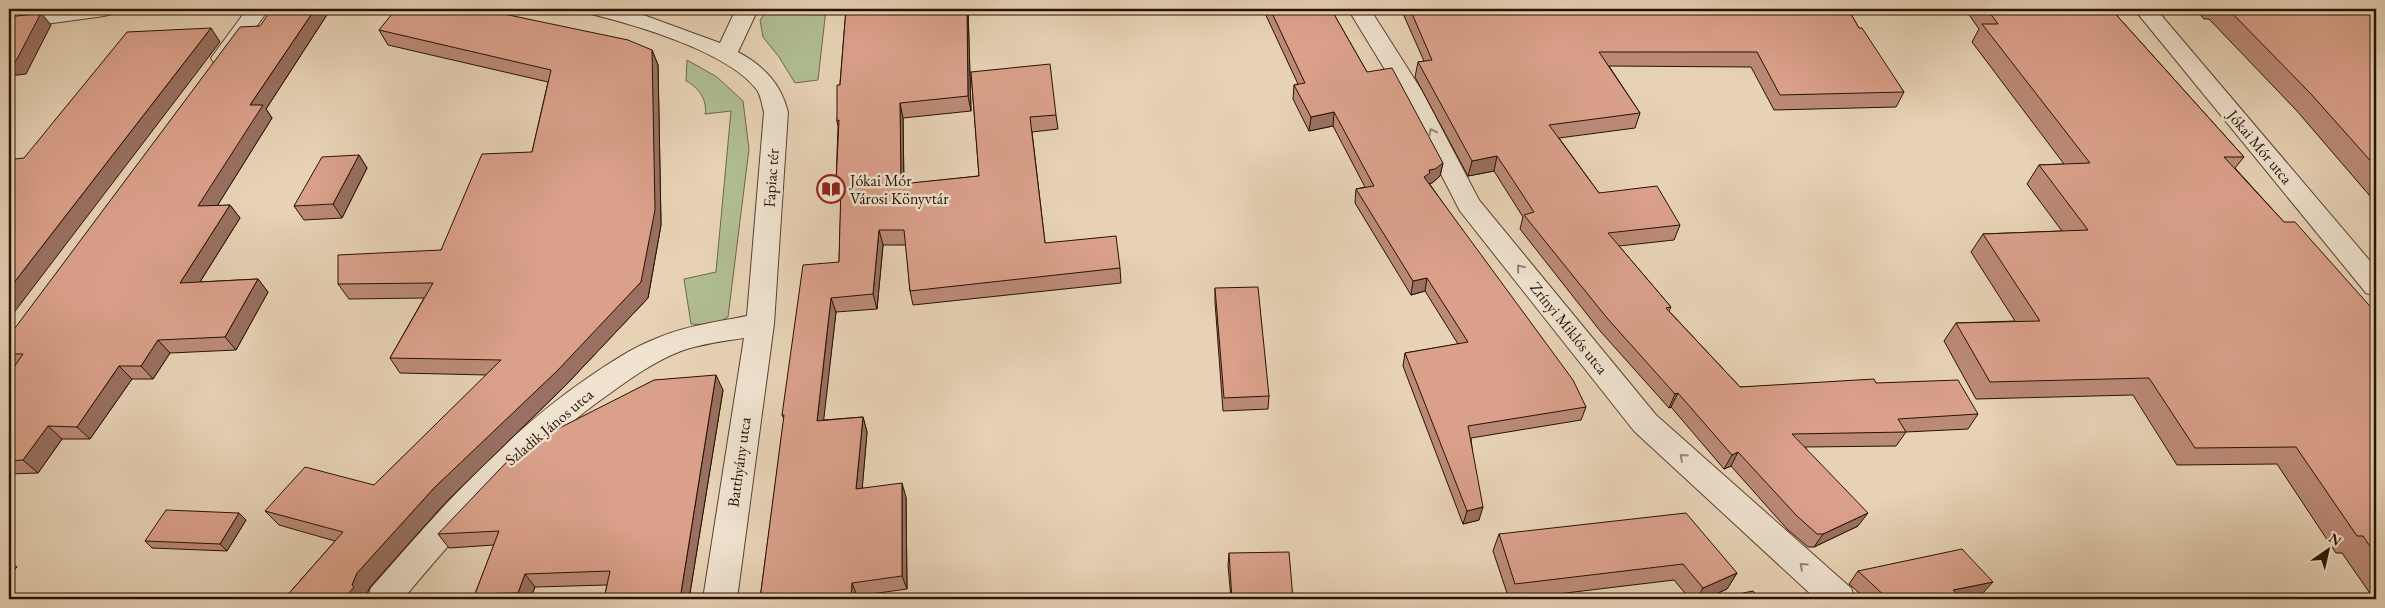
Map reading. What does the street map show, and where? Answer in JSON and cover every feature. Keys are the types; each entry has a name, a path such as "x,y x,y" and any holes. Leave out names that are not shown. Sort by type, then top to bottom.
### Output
{"street":[{"path":"9,22 104,9"},
{"path":"211,72 258,9"},
{"path":"726,54 747,9"},
{"name":"Zrínyi Miklós utca","path":"1359,9 1410,91 1469,204 1645,423 1839,599"},
{"name":"Jókai Mór utca","path":"2145,9 2376,286"},
{"name":"Fapiac tér","path":"614,10 726,54 754,72 768,88 776,112 760,324"},
{"name":"Szladik János utca","path":"383,599 463,504 530,439 582,396 637,360 671,344 760,324"},
{"name":"Batthyány utca","path":"720,599 760,324"}],"green space":[{"path":"768,9 826,9 818,80 795,83 779,57 763,37 760,20"},
{"path":"687,60 717,77 743,101 749,149 728,317 713,325 691,324 684,279 716,272 731,111 705,114 705,104 701,94 686,81"}],"building":[{"path":"272,9 315,9 250,105 263,105 198,206 230,205 180,283 258,279 225,337 158,340 141,366 119,366 77,427 48,426 23,460 9,461 9,374 23,354 9,354 9,336 240,27 260,26"},
{"path":"396,9 480,9 628,40 652,50 655,210 641,282 557,371 434,488 357,573 352,585 354,587 344,599 284,599 343,532 265,511 305,467 374,485 501,360 390,358 433,283 338,284 338,255 441,250 482,154 532,152 551,70 379,30"},
{"path":"846,9 967,9 968,96 900,103 901,184 979,176 971,72 1050,64 1056,115 1030,117 1045,243 1116,236 1120,268 910,291 904,230 879,230 873,294 831,298 817,421 863,417 856,489 902,483 902,576 852,583 851,599 760,599 784,415 782,415 803,265 839,262 841,184 836,184 839,120 837,121 837,85 840,85"},
{"path":"1270,9 1331,9 1367,72 1392,68 1443,163 1435,169 1429,170 1430,173 1424,177 1573,380 1586,407 1468,426 1483,507 1467,511 1405,353 1468,342 1427,278 1413,281 1356,189 1374,186 1334,112 1311,117 1294,85 1305,83"},
{"path":"1410,9 1848,9 1859,28 1862,28 1904,92 1780,95 1757,52 1599,52 1640,113 1549,125 1599,193 1657,186 1680,225 1608,233 1671,307 1666,308 1740,387 1874,379 1876,383 1958,380 1978,414 1898,419 1906,432 1792,434 1868,513 1823,534 1817,534 1796,515 1738,452 1732,455 1678,393 1675,394 1607,318 1524,215 1534,212 1497,156 1472,161 1418,62 1432,60"},
{"path":"1987,9 2111,9 2244,157 2224,157 2284,222 2295,222 2376,313 2376,555 2363,536 2357,536 2296,447 2195,448 2149,378 1990,382 1956,323 2040,321 1983,234 2088,230 2039,165 2090,163 1982,24 1998,24"},
{"path":"2228,9 2376,9 2376,167 2311,94"},
{"path":"41,13 16,61 9,62 9,17"},
{"path":"211,28 9,289 9,166 15,159 24,158 127,32"},
{"path":"359,155 333,204 294,206 322,157"},
{"path":"1258,287 1269,396 1224,398 1215,288"},
{"path":"716,375 680,599 604,599 610,571 525,574 518,593 475,594 499,531 438,534 520,448 654,380"},
{"path":"166,510 239,513 220,544 145,541"},
{"path":"1686,513 1737,573 1703,588 1683,564 1515,584 1499,534"},
{"path":"1962,549 1993,582 1953,590 1962,599 1888,599 1858,571"},
{"path":"1289,552 1293,599 1232,599 1229,553"},
{"path":"1753,591 1760,599 1714,599"}],"place":[{"name":"Jókai Mór Városi Könyvtár","path":"831,189"}]}
